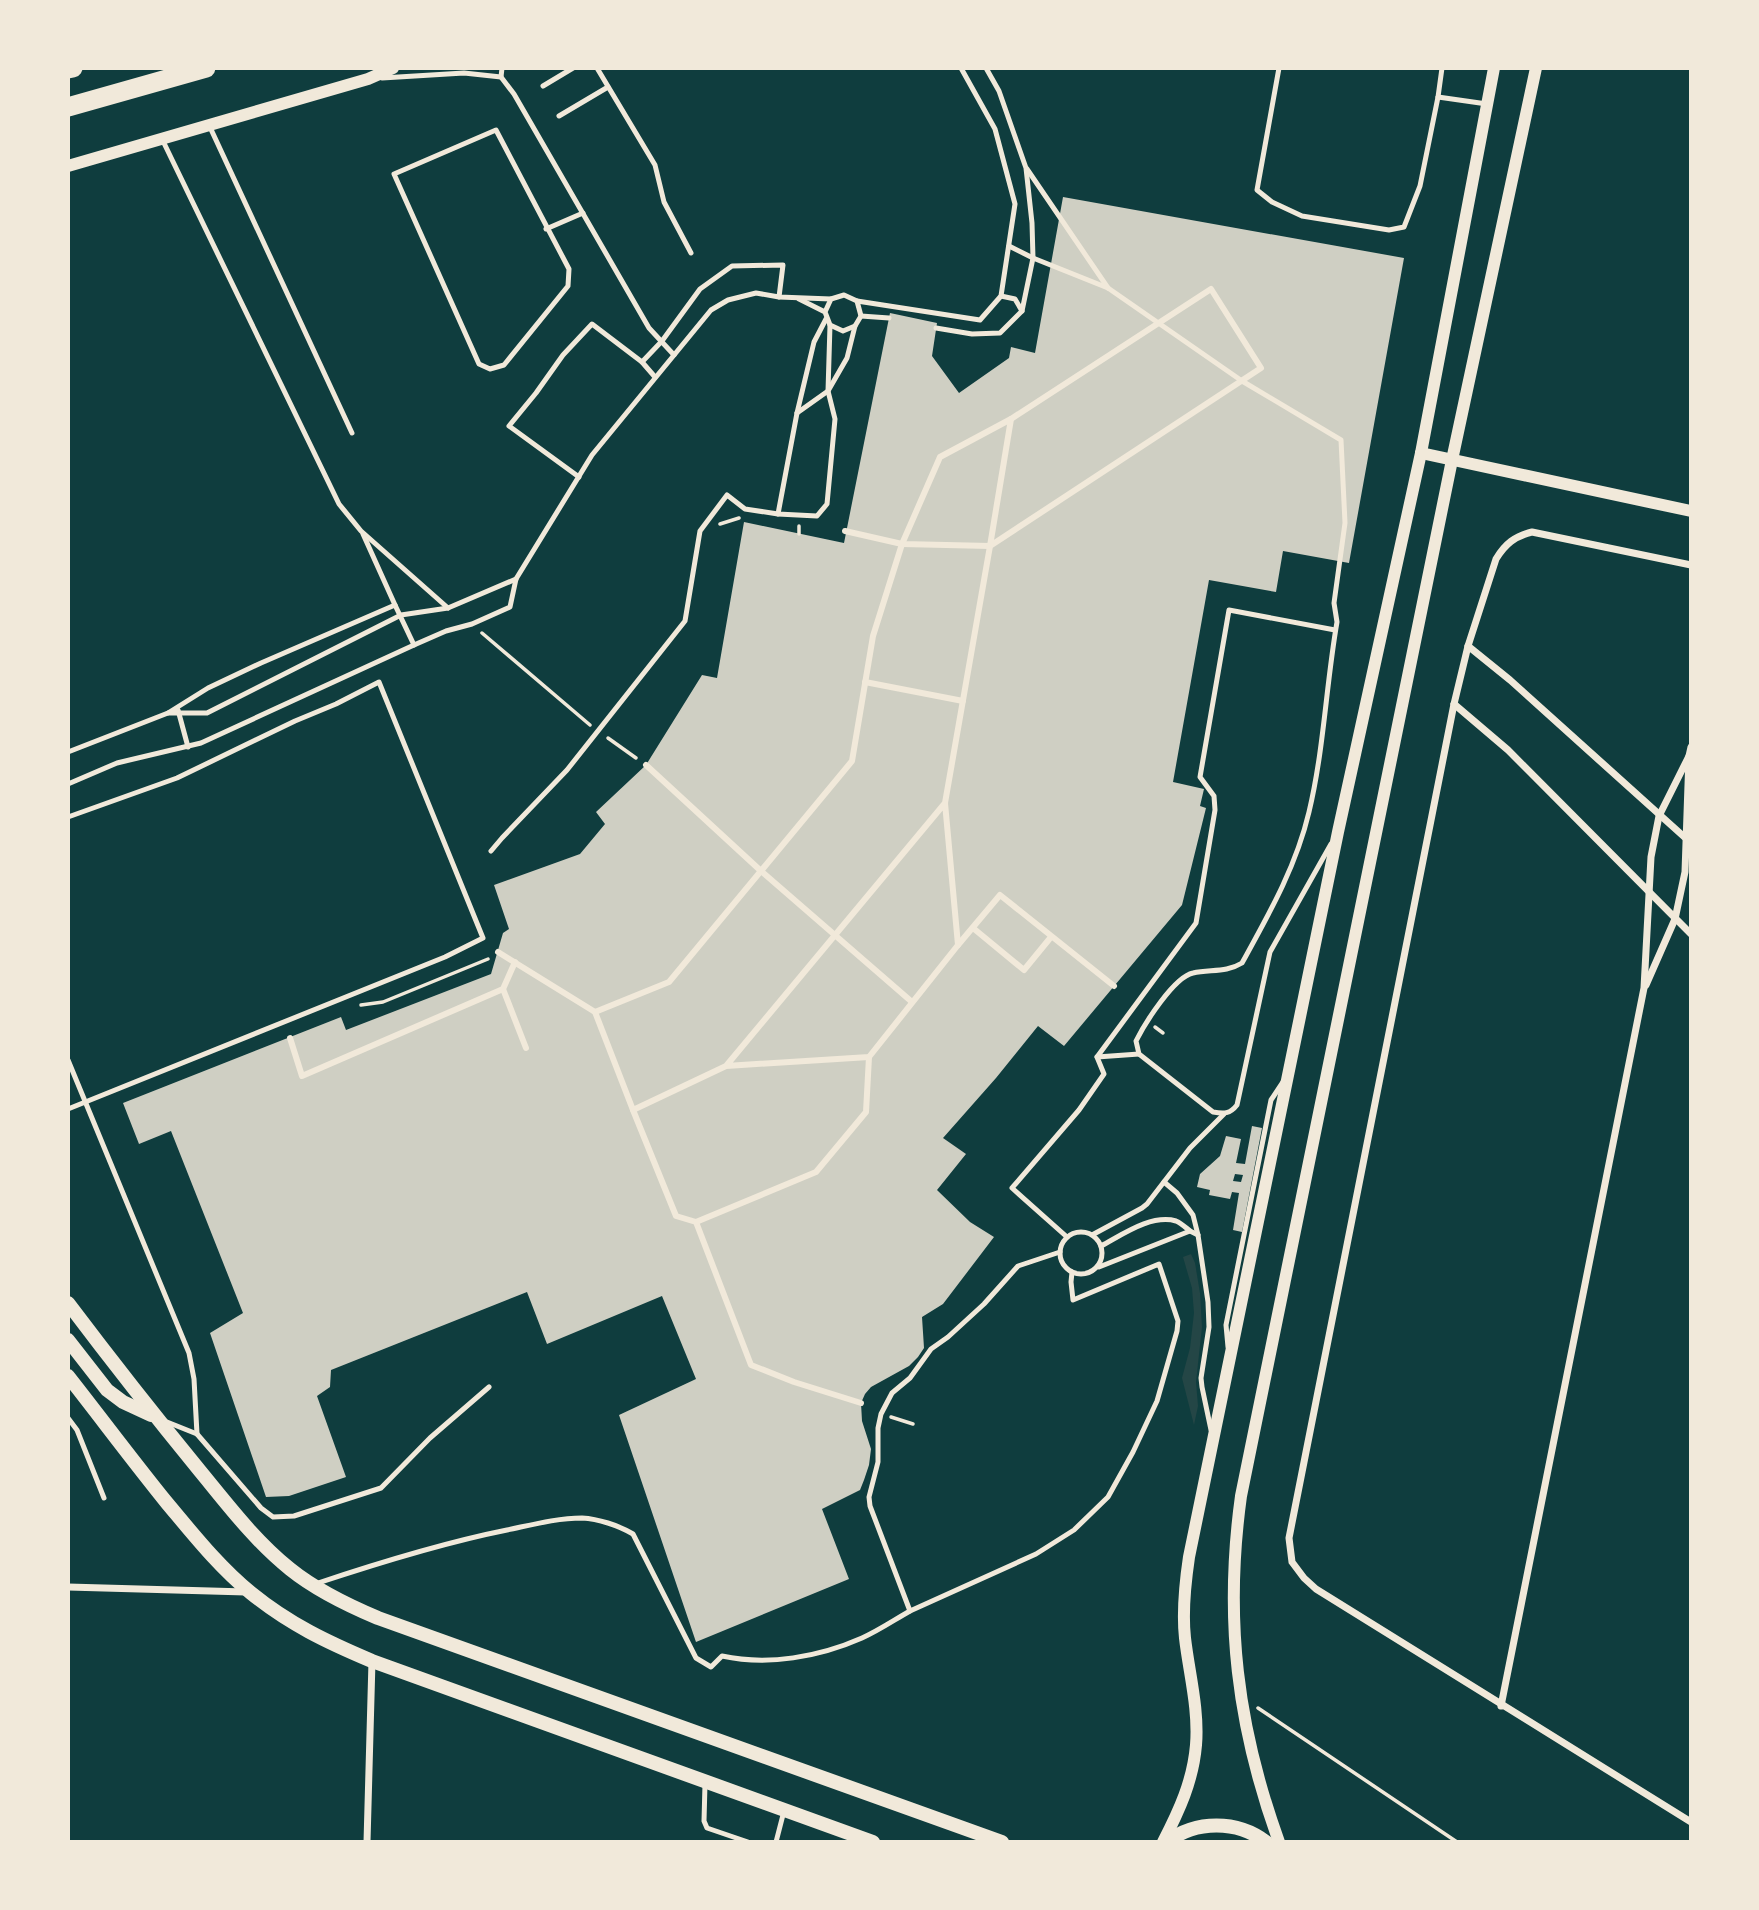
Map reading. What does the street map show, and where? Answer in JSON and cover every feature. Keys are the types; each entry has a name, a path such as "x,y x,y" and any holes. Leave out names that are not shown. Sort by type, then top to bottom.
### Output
{"highway":[{"path":"68,107 206,68"}],"main road":[{"path":"68,1303 126,1381 246,1527 276,1558 312,1585 378,1618 1002,1842"},
{"path":"68,1340 107,1390 123,1402 157,1418"},
{"path":"68,1376 191,1532 223,1566 250,1592 324,1642 873,1842"},
{"path":"1165,1842 1186,1830 1217,1825 1247,1830 1266,1842"}],"street":[{"path":"68,166 368,79 393,68"},
{"path":"1165,1842 1187,1788 1196,1746 1196,1721 1185,1636 1185,1586 1338,832 1421,453 1494,68"},
{"path":"1279,1842 1255,1768 1236,1663 1233,1616 1235,1553 1241,1496 1452,460 1536,68"},
{"path":"595,1012 669,982 852,761 873,636 902,544 940,457 1010,419 1211,289 1261,368 990,546 902,544 845,531"},
{"path":"958,945 945,803 1010,419"},
{"path":"1421,453 1691,511"},
{"path":"1691,565 1532,532 1511,540 1496,559 1468,646 1454,704 1289,1538 1292,1562 1316,1589 1691,1822"},
{"path":"1468,646 1510,680 1688,841"},
{"path":"865,682 963,701"},
{"path":"1454,704 1508,750 1691,934"},
{"path":"1644,988 1675,919 1685,872 1691,747"},
{"path":"1502,1706 1644,988 1648,891 1659,816 1689,756"},
{"path":"646,765 761,871 912,1002"},
{"path":"726,1066 945,803"},
{"path":"498,952 595,1012 676,1216 696,1222 816,1172 866,1112 869,1058 1000,895 1114,986"},
{"path":"973,928 1024,970 1051,937"},
{"path":"290,1038 302,1076 503,989 515,962"},
{"path":"503,989 526,1048"},
{"path":"633,1110 726,1066 869,1058"},
{"path":"696,1222 751,1365 861,1403"},
{"path":"68,1587 250,1592"},
{"path":"366,1842 372,1661"}],"lane":[{"path":"502,68 501,77 514,94 649,328 674,355"},
{"path":"543,86 573,68"},
{"path":"597,68 655,165 664,202 691,253"},
{"path":"68,784 117,763 201,743 414,645 510,607 516,579 592,455 712,310 728,300 757,293 779,297 831,299 844,295 857,301 980,320 1001,296 1015,204 995,129 961,68"},
{"path":"986,68 999,92 1027,168 1108,288"},
{"path":"1279,68 1256,190 1287,210 1313,218 1389,230 1404,227 1420,186 1442,68"},
{"path":"368,79 464,73 501,77"},
{"path":"559,116 608,87"},
{"path":"1438,97 1487,104"},
{"path":"209,125 352,433"},
{"path":"496,130 546,229 569,269 568,286 504,365 490,369 479,364 394,174 496,130"},
{"path":"162,139 339,503 361,531 449,608"},
{"path":"936,328 972,334 1000,333 1022,311 1033,258 1027,168"},
{"path":"546,229 583,213"},
{"path":"1009,246 1108,288 1242,381 1340,440 1345,523 1335,603 1337,621 1318,765 1309,813 1297,851 1280,895 1242,962 1234,968 1188,974 1177,982 1136,1041 1139,1054 1207,1108 1224,1114"},
{"path":"642,362 662,341 700,289 732,266 783,265 779,297"},
{"path":"1001,296 1015,299 1022,311"},
{"path":"491,851 567,770 685,621 701,531 727,495 745,509 778,514 817,516 827,504 835,419 828,391 830,325 826,316 796,298"},
{"path":"778,514 814,342 831,299"},
{"path":"797,413 828,391 847,358 861,316 857,301"},
{"path":"861,316 889,318"},
{"path":"579,477 509,426 563,355 592,324 642,362 655,377"},
{"path":"830,325 842,331 856,326"},
{"path":"361,531 414,645"},
{"path":"178,710 207,713 401,615 449,608 516,579"},
{"path":"68,752 178,710 208,688 395,605"},
{"path":"1097,1058 1196,923 1215,810 1214,796 1200,777 1229,610 1335,630"},
{"path":"68,822 70,816 177,778 379,682 482,938 435,961 68,1109"},
{"path":"178,710 188,747"},
{"path":"1092,1235 1142,1208 1190,1149 1224,1114 1237,1105 1270,952 1338,832"},
{"path":"1097,1058 1139,1054"},
{"path":"1068,1237 1012,1188 1079,1110 1104,1074 1097,1058"},
{"path":"68,1060 188,1353 194,1379 197,1434"},
{"path":"1164,1182 1193,1215 1198,1235 1209,1327 1201,1378 1213,1439"},
{"path":"1101,1246 1146,1223 1164,1219 1179,1222 1198,1235"},
{"path":"1096,1269 1102,1258 1101,1246 1092,1235 1082,1232 1068,1237 1060,1252 1063,1264 1072,1272 1085,1274 1190,1231"},
{"path":"910,1611 870,1506 869,1497 878,1462 878,1428 886,1403 892,1393 910,1378 931,1349 984,1304 1018,1266 1060,1252"},
{"path":"312,1585 397,1557 484,1534 583,1518 615,1525 633,1534 696,1658 710,1667 722,1656 779,1660 834,1648 862,1638 910,1611 1037,1554 1074,1530 1108,1497 1157,1401 1178,1321 1159,1264 1073,1300 1072,1272"},
{"path":"157,1418 197,1434 261,1508 273,1517 294,1516 381,1488 430,1438 489,1387"},
{"path":"68,1418 77,1430 104,1498"},
{"path":"706,1782 704,1821 707,1828 748,1842"},
{"path":"776,1842 784,1810"}],"path":[{"path":"799,526 799,534"},
{"path":"472,624 597,730 646,765"},
{"path":"357,1006 383,1002 489,958 494,951 498,952"},
{"path":"1240,1696 1457,1842"}],"shaded area":[{"path":"1191,1254 1200,1293 1202,1327 1196,1382 1198,1406 1194,1425 1182,1378 1190,1348 1194,1313 1192,1288 1183,1257"}],"building":[{"path":"1063,197 1404,258 1349,563 1283,551 1276,592 1209,580 1173,782 1204,789 1200,806 1206,808 1182,905 1064,1046 1038,1026 943,1138 966,1154 937,1190 970,1222 994,1237 943,1304 922,1317 924,1348 918,1357 909,1366 871,1387 861,1403 862,1421 871,1449 864,1480 860,1490 822,1509 849,1579 696,1642 619,1415 696,1379 662,1296 547,1344 527,1292 331,1370 330,1387 317,1396 346,1477 289,1496 266,1497 210,1333 243,1313 171,1131 139,1144 123,1103 341,1017 346,1030 491,974 503,933 509,929 494,885 580,854 605,824 596,812 646,765 702,675 717,678 744,522 844,543 890,313 937,323 932,356 959,393 1009,358 1011,347 1035,353"},
{"path":"1252,1126 1262,1128 1242,1232 1233,1230 1239,1193 1232,1192 1230,1199 1209,1195 1210,1190 1197,1187 1200,1174 1220,1156 1226,1136 1241,1139 1236,1163 1245,1164","holes":["1235,1174 1243,1175 1241,1182 1233,1181"]}]}
